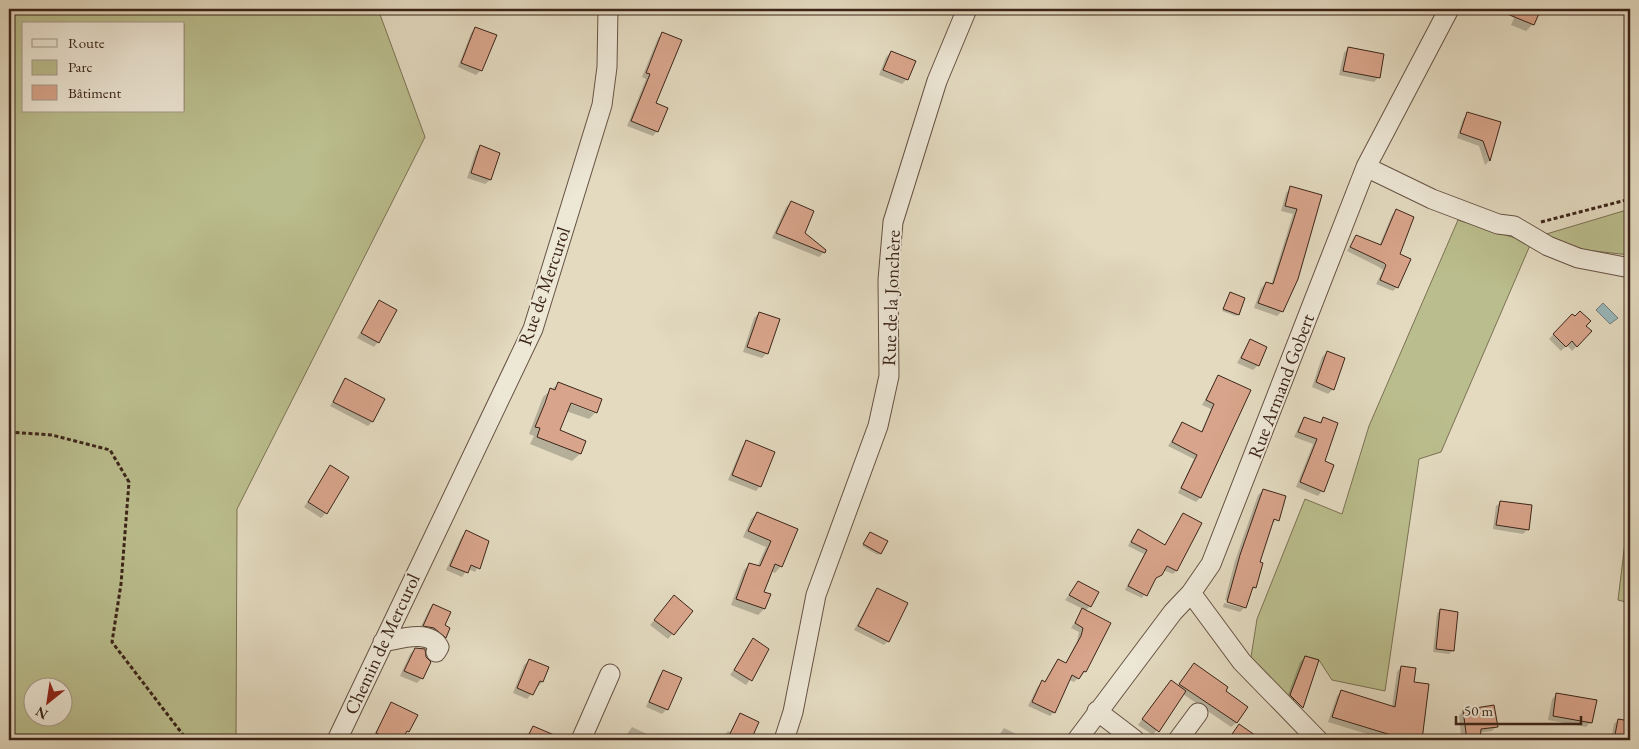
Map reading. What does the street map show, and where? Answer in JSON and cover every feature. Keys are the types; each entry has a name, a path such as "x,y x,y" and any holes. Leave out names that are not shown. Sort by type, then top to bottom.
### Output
{"street":[{"name":"Rue de Mercurol","path":"428,548 533,329 602,105 607,67 608,9"},
{"name":"Rue de la Jonchère","path":"784,740 793,712 816,595 878,426 889,376 888,280 893,222 938,80 967,9"},
{"name":"Rue Armand Gobert","path":"1077,740 1173,612 1191,593 1211,564 1366,167 1449,9"},
{"path":"1366,167 1432,199 1498,224 1514,226 1548,246 1578,258 1630,268"},
{"name":"Chemin de Mercurol","path":"337,740 428,548"},
{"path":"1191,593 1242,662 1318,740"},
{"path":"383,642 425,636 435,640 439,647 436,652"},
{"path":"581,740 610,674"},
{"path":"1097,711 1135,740"},
{"path":"1178,740 1198,713"}],"path":[{"path":"1514,226 1542,222 1630,199"},
{"path":"9,432 52,435 110,450 129,482 121,584 112,642 187,740"}],"green space":[{"path":"9,9 378,9 425,137 237,509 236,740 9,740"},
{"path":"1630,209 1630,255 1585,250 1543,235"},
{"path":"1458,220 1531,243 1441,452 1419,459 1385,691 1332,680 1319,660 1305,656 1293,702 1251,657 1257,619 1305,499 1342,514 1369,426"},
{"path":"1630,501 1630,603 1618,600"}],"water":[{"path":"1603,303 1618,318 1610,324 1596,310"}],"building":[{"path":"1495,9 1541,9 1534,25"},
{"path":"475,27 497,35 482,71 461,63"},
{"path":"662,32 682,40 656,103 668,108 658,132 631,121 650,74 646,73"},
{"path":"1348,47 1384,54 1380,78 1343,71"},
{"path":"891,51 916,61 908,80 883,70"},
{"path":"1467,112 1501,122 1490,161 1483,141 1460,133"},
{"path":"480,145 500,153 491,180 471,173"},
{"path":"1290,186 1322,195 1298,279 1283,312 1258,303 1266,282 1273,284 1297,209 1285,206"},
{"path":"791,201 814,211 805,233 826,250 825,253 776,233"},
{"path":"1396,209 1414,217 1400,254 1411,259 1398,288 1380,280 1386,265 1384,263 1350,247 1356,235 1381,245"},
{"path":"1230,292 1245,298 1239,315 1223,309"},
{"path":"379,300 397,310 379,343 361,333"},
{"path":"1580,311 1591,321 1586,326 1592,331 1577,347 1572,341 1566,347 1553,334 1572,314 1575,316"},
{"path":"759,312 780,319 768,354 747,347"},
{"path":"1250,339 1267,347 1259,366 1241,358"},
{"path":"1327,351 1345,358 1334,390 1316,382"},
{"path":"1218,375 1251,390 1201,498 1181,488 1197,455 1172,442 1182,422 1202,432 1214,404 1206,400"},
{"path":"345,378 385,399 373,422 333,402"},
{"path":"558,382 602,399 597,413 571,403 560,430 586,441 581,454 537,437 540,428 535,427 550,388 555,390"},
{"path":"1304,417 1321,423 1323,417 1338,423 1325,461 1334,465 1324,492 1300,482 1317,439 1298,432"},
{"path":"746,440 775,452 761,487 732,475"},
{"path":"330,465 349,477 327,514 308,502"},
{"path":"1263,489 1286,496 1279,521 1274,519 1260,562 1263,563 1256,588 1253,587 1246,608 1227,602 1240,555"},
{"path":"1500,501 1532,505 1529,530 1496,525"},
{"path":"757,512 798,529 782,567 775,564 764,592 771,594 765,609 736,599 749,563 760,566 771,541 748,531"},
{"path":"1183,513 1202,523 1177,571 1167,566 1162,575 1156,578 1147,596 1128,586 1147,550 1131,542 1138,529 1165,545"},
{"path":"466,530 489,541 480,569 471,565 468,573 450,566"},
{"path":"870,532 888,541 881,554 863,544"},
{"path":"1078,581 1099,592 1091,607 1069,595"},
{"path":"877,588 908,603 889,642 858,626"},
{"path":"674,595 693,611 674,635 654,620"},
{"path":"433,604 451,612 445,625 450,628 446,638 434,628 423,626"},
{"path":"1082,608 1111,623 1086,672 1084,671 1079,679 1072,675 1055,713 1032,702 1042,680 1045,682 1058,659 1066,663 1081,636 1083,628 1075,623"},
{"path":"1440,609 1458,612 1454,651 1436,649"},
{"path":"753,638 769,649 752,681 734,670"},
{"path":"415,648 425,649 426,657 431,662 423,679 404,671"},
{"path":"1305,656 1319,660 1303,708 1290,695"},
{"path":"529,659 549,667 543,682 540,681 533,695 517,688"},
{"path":"1194,663 1228,687 1226,691 1248,707 1237,723 1179,684"},
{"path":"1401,666 1416,668 1414,682 1429,684 1422,740 1390,740 1391,735 1332,717 1341,690 1395,707"},
{"path":"663,670 682,678 668,710 649,702"},
{"path":"1171,680 1186,691 1159,732 1142,719"},
{"path":"1556,693 1597,700 1592,723 1553,716"},
{"path":"391,702 418,715 409,732 407,731 402,740 392,740 376,733"},
{"path":"1494,705 1498,727 1481,729 1480,740 1467,740 1463,710"},
{"path":"740,713 759,722 751,740 727,740"},
{"path":"1618,719 1630,721 1630,740 1614,740"},
{"path":"1239,724 1262,740 1228,740"},
{"path":"533,726 566,740 526,740"}]}
